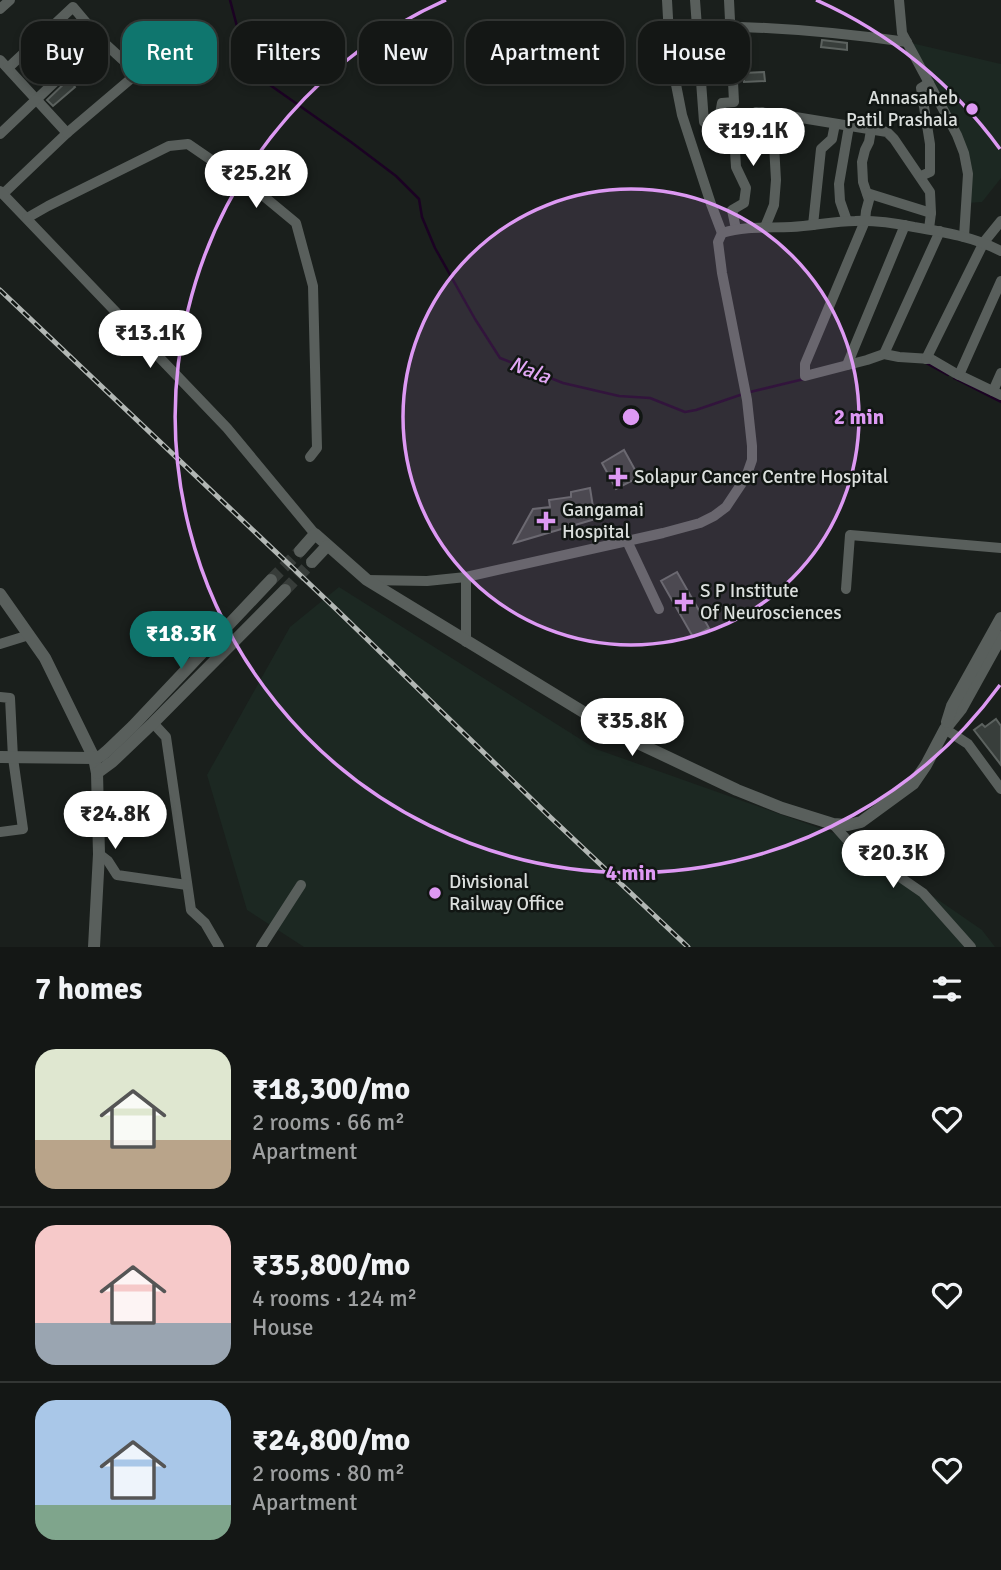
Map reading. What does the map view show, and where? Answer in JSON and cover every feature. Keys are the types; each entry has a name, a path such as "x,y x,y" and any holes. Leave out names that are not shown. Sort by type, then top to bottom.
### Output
{"street":[{"path":"0,9 10,0"},
{"path":"667,0 668,21"},
{"path":"695,0 697,21"},
{"path":"729,0 730,21"},
{"path":"899,0 902,33 964,153 968,174 964,237"},
{"path":"56,21 73,7 85,21"},
{"path":"750,27 907,42"},
{"path":"108,46 124,61 133,77 1,193 227,428 315,534 368,580 621,735 737,790 833,824 861,822 906,791 920,775 945,729 961,709 999,646"},
{"path":"21,50 4,64 68,133"},
{"path":"921,176 930,172 930,144 921,88 929,83"},
{"path":"0,134 54,84"},
{"path":"368,580 427,581 466,577 701,523 726,507 746,477 752,460 752,446 745,385 722,273 718,242 722,233 682,115 675,84"},
{"path":"701,84 704,122"},
{"path":"733,84 734,102 722,103 720,114 735,151 736,167 746,188 744,203 732,210 736,229"},
{"path":"765,227 774,205 776,180 771,129 759,112 887,132 894,139 930,192 934,230 884,354"},
{"path":"813,225 821,149 832,139 835,124"},
{"path":"847,221 840,201 839,184 849,126"},
{"path":"871,130 862,162 863,182 869,200 865,221 805,364 805,376 884,354 930,359 997,393 1001,373"},
{"path":"27,218 169,146 188,144 270,201 296,223 313,286 317,448 310,457"},
{"path":"867,193 931,213"},
{"path":"722,233 736,229 878,220 984,242 1001,251"},
{"path":"926,359 984,242 1001,221"},
{"path":"847,365 905,225"},
{"path":"959,375 1001,281"},
{"path":"300,551 315,534"},
{"path":"846,589 850,536 1001,548"},
{"path":"626,541 659,609"},
{"path":"312,562 327,546"},
{"path":"466,577 466,642"},
{"path":"6,757 101,756 133,726 271,580"},
{"path":"97,774 153,723 285,590"},
{"path":"0,594 44,658 93,758 97,774 99,854 94,947"},
{"path":"945,729 952,706 1001,618"},
{"path":"0,644 29,635"},
{"path":"0,697 10,698 6,757 23,829 0,832"},
{"path":"153,723 166,737 191,911 205,923 219,947"},
{"path":"945,729 968,744 1001,789"},
{"path":"833,824 849,842 923,893 971,947"},
{"path":"99,854 108,861 117,875 187,885"},
{"path":"261,947 301,885"}],"shaded area":[{"name":"Annasaheb Patil Prashala","path":"907,42 1001,64 1001,178 982,202 967,203 966,165"},
{"path":"339,587 596,749 850,839 982,930 995,947 304,947 247,910 207,775 290,627"}],"building":[{"path":"822,40 847,43 847,50 821,47"},
{"path":"764,72 765,81 750,82 750,73"},
{"path":"64,84 73,84 75,87 53,106 47,100"},
{"path":"624,450 639,477 616,489 602,463"},
{"path":"590,488 593,507 600,507 602,517 514,543 533,509 550,507 549,500 571,497 571,492"},
{"path":"677,572 709,628 693,637 661,581"},
{"path":"996,719 1001,726 1001,765 974,730 982,724 985,727"}],"waterway":[{"name":"Nala","path":"230,0 239,34 250,57 270,85 396,176 419,199 422,217 435,248 500,358 563,383 619,396 650,398 685,412 743,394"},
{"name":"Nala","path":"926,363 948,375"},
{"name":"Nala","path":"954,378 1001,402"},
{"name":"Nala","path":"750,392 804,379"}],"tunnel":[{"path":"271,580 300,551"},
{"path":"285,590 312,562"}],"railway":[{"path":"0,290 688,947"}],"place":[{"name":"Annasaheb Patil Prashala","path":"972,109"},
{"name":"Solapur Cancer Centre Hospital","path":"618,477"},
{"name":"Gangamai Hospital","path":"546,521"},
{"name":"S P Institute Of Neurosciences","path":"684,602"},
{"name":"Divisional Railway Office","path":"435,893"}]}
